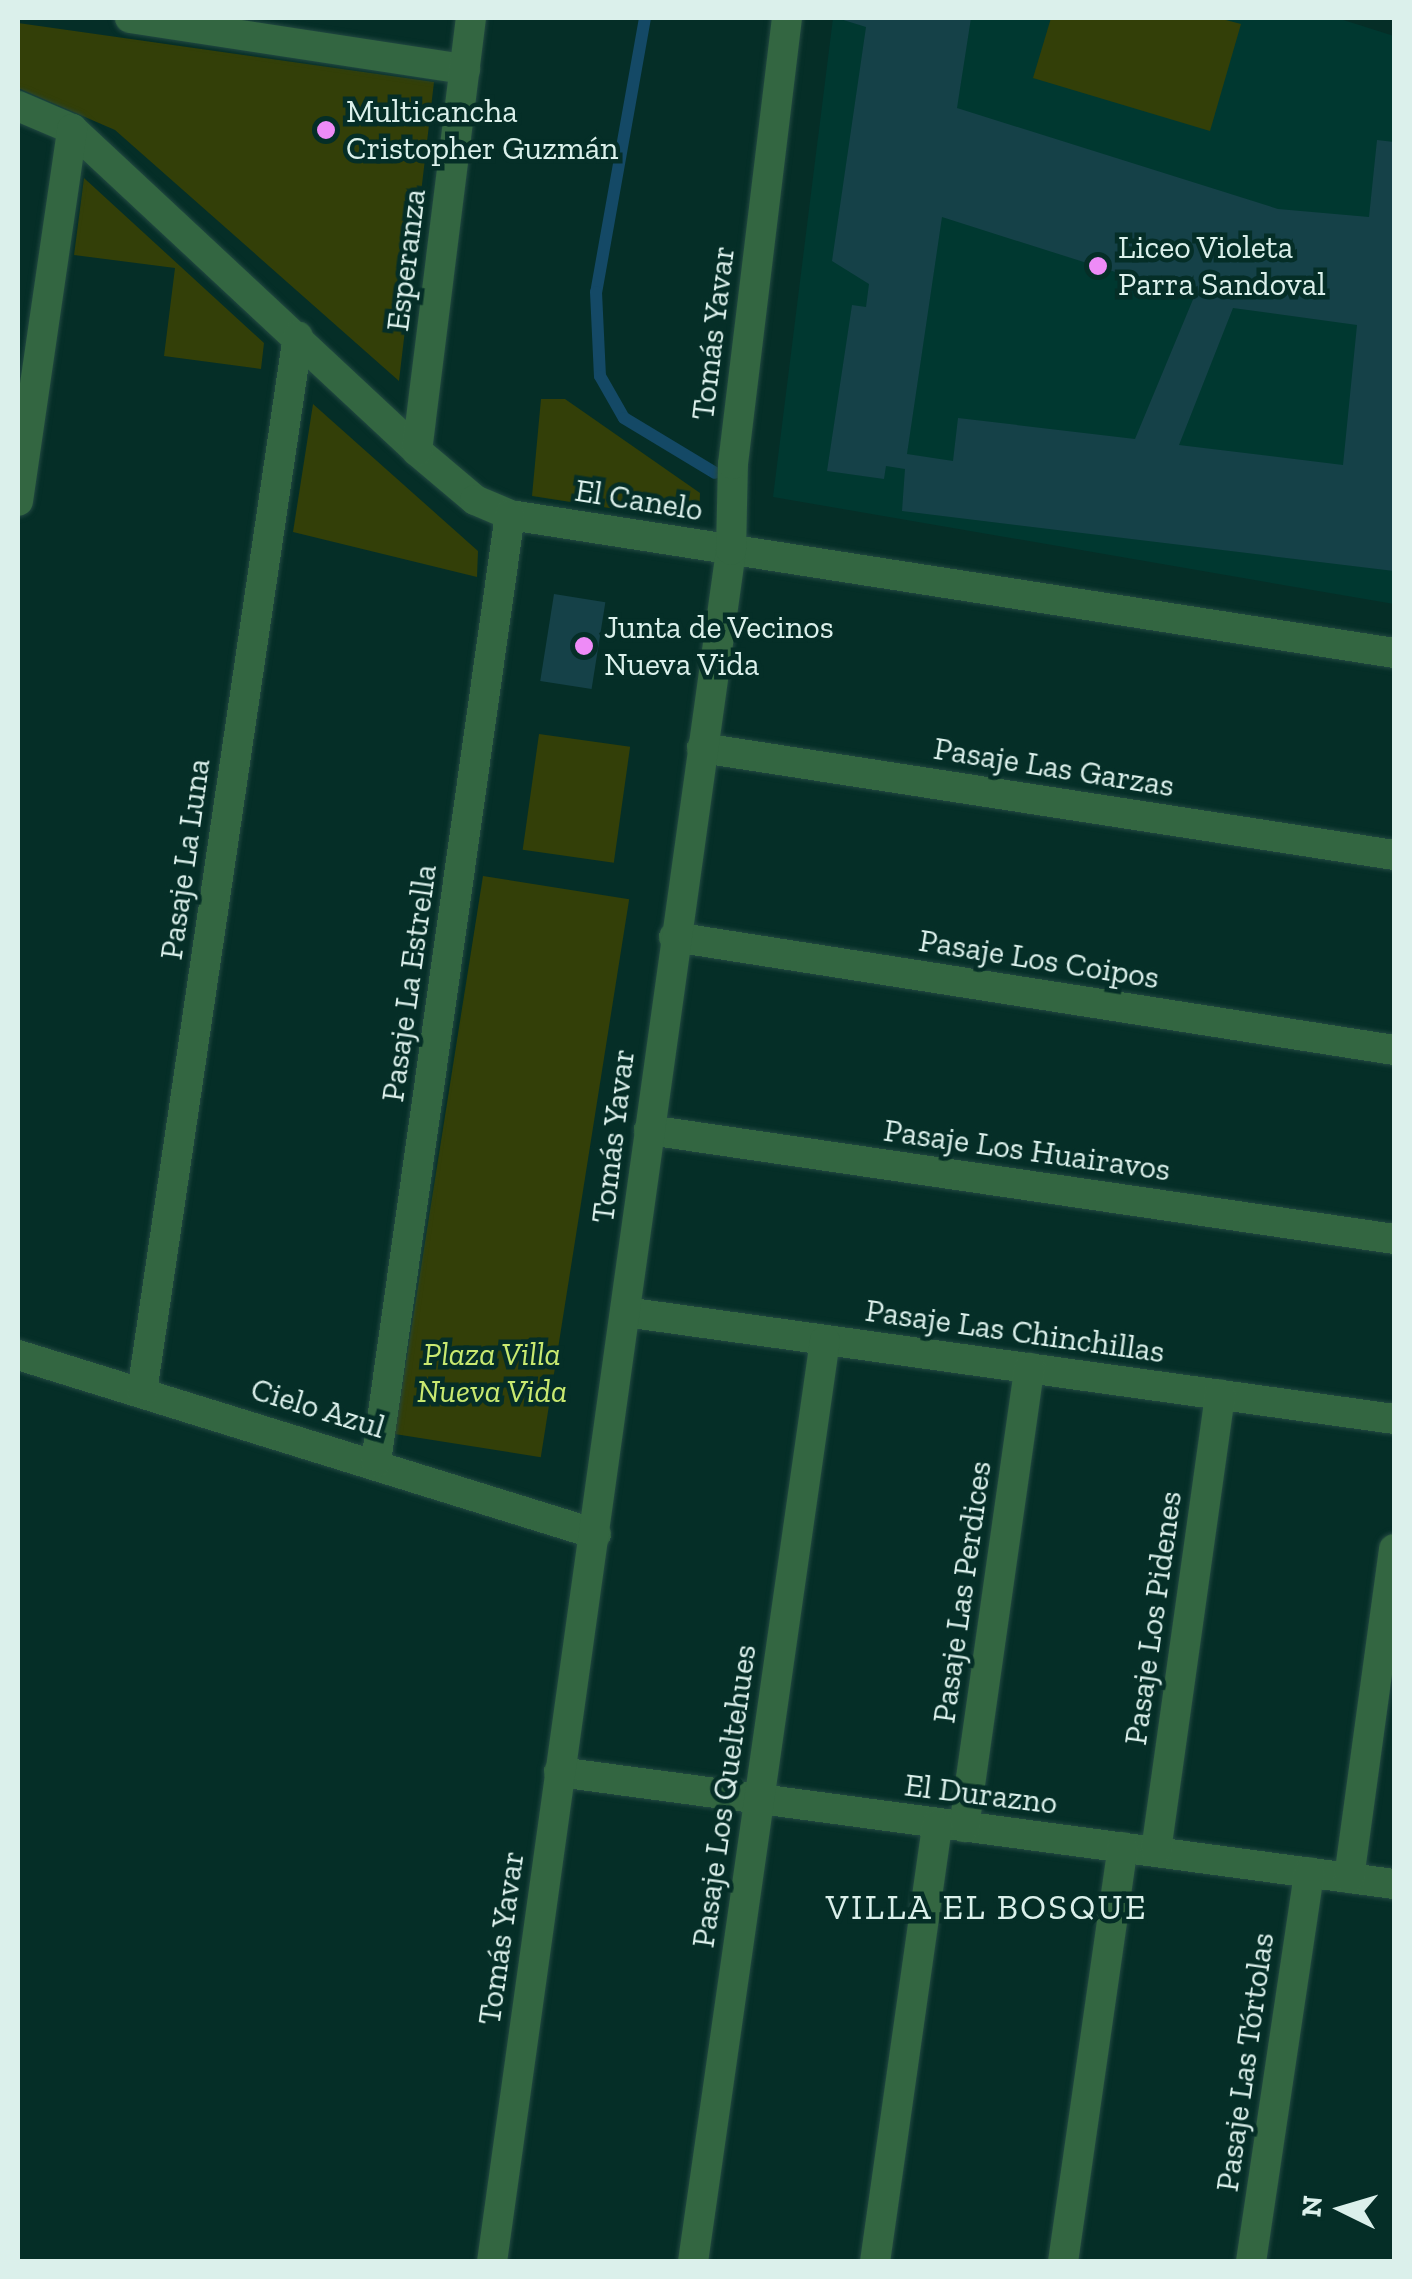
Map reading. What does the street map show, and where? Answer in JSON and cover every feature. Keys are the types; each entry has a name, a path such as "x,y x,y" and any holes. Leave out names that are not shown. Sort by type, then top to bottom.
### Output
{"street":[{"path":"130,18 465,69"},
{"name":"Esperanza","path":"417,451 471,18"},
{"name":"Tomás Yavar","path":"492,2262 730,550 733,464 787,18"},
{"name":"El Canelo","path":"18,106 72,129 417,451 475,500 510,514 1394,653"},
{"path":"18,501 72,129"},
{"name":"Pasaje La Luna","path":"142,1392 298,336"},
{"name":"Pasaje La Estrella","path":"376,1462 510,514"},
{"name":"Pasaje Las Garzas","path":"702,748 1394,856"},
{"name":"Pasaje Los Coipos","path":"674,938 1394,1050"},
{"name":"Pasaje Los Huairavos","path":"649,1130 1394,1239"},
{"name":"Pasaje Las Chinchillas","path":"625,1312 1394,1419"},
{"name":"Pasaje Los Queltehues","path":"693,2262 825,1340"},
{"name":"Cielo Azul","path":"18,1355 376,1462 596,1534"},
{"name":"Pasaje Las Perdices","path":"875,2262 1029,1368"},
{"name":"Pasaje Los Pidenes","path":"1156,1852 1220,1394"},
{"path":"1349,1878 1394,1548"},
{"name":"El Durazno","path":"559,1772 1394,1884"},
{"path":"1064,2262 1123,1848"},
{"name":"Pasaje Las Tórtolas","path":"1251,2262 1308,1872"}],"shaded area":[{"name":"Liceo Violeta Parra Sandoval","path":"833,18 1337,18 1394,36 1394,604 773,497"}],"green space":[{"path":"1051,18 1218,18 1241,24 1210,131 1033,78"},
{"path":"18,23 434,82 399,381 115,130 18,88"},
{"path":"84,178 264,343 261,369 164,356 175,268 74,255"},
{"path":"541,399 565,399 700,493 699,522 532,496"},
{"path":"313,404 478,551 477,577 293,532"},
{"path":"539,734 630,747 614,863 523,850"},
{"name":"Plaza Villa Nueva Vida","path":"483,876 629,899 541,1457 395,1434"}],"building":[{"path":"837,18 971,18 957,108 1278,209 1369,217 1377,140 1394,142 1394,571 902,511 905,469 886,466 884,479 827,471 852,305 866,307 869,284 832,261 866,27","holes":["942,217 1194,297 1135,439 958,418 953,461 907,454","1233,308 1357,325 1343,465 1179,445"]},
{"path":"554,594 605,602 592,689 540,681"}],"waterway":[{"path":"645,18 596,292 600,376 624,418 715,473"}],"place":[{"name":"Multicancha Cristopher Guzmán","path":"326,130"},
{"name":"Liceo Violeta Parra Sandoval","path":"1098,266"},
{"name":"Junta de Vecinos Nueva Vida","path":"584,646"}],"district":[{"name":"VILLA EL BOSQUE","path":"987,1907"}]}
